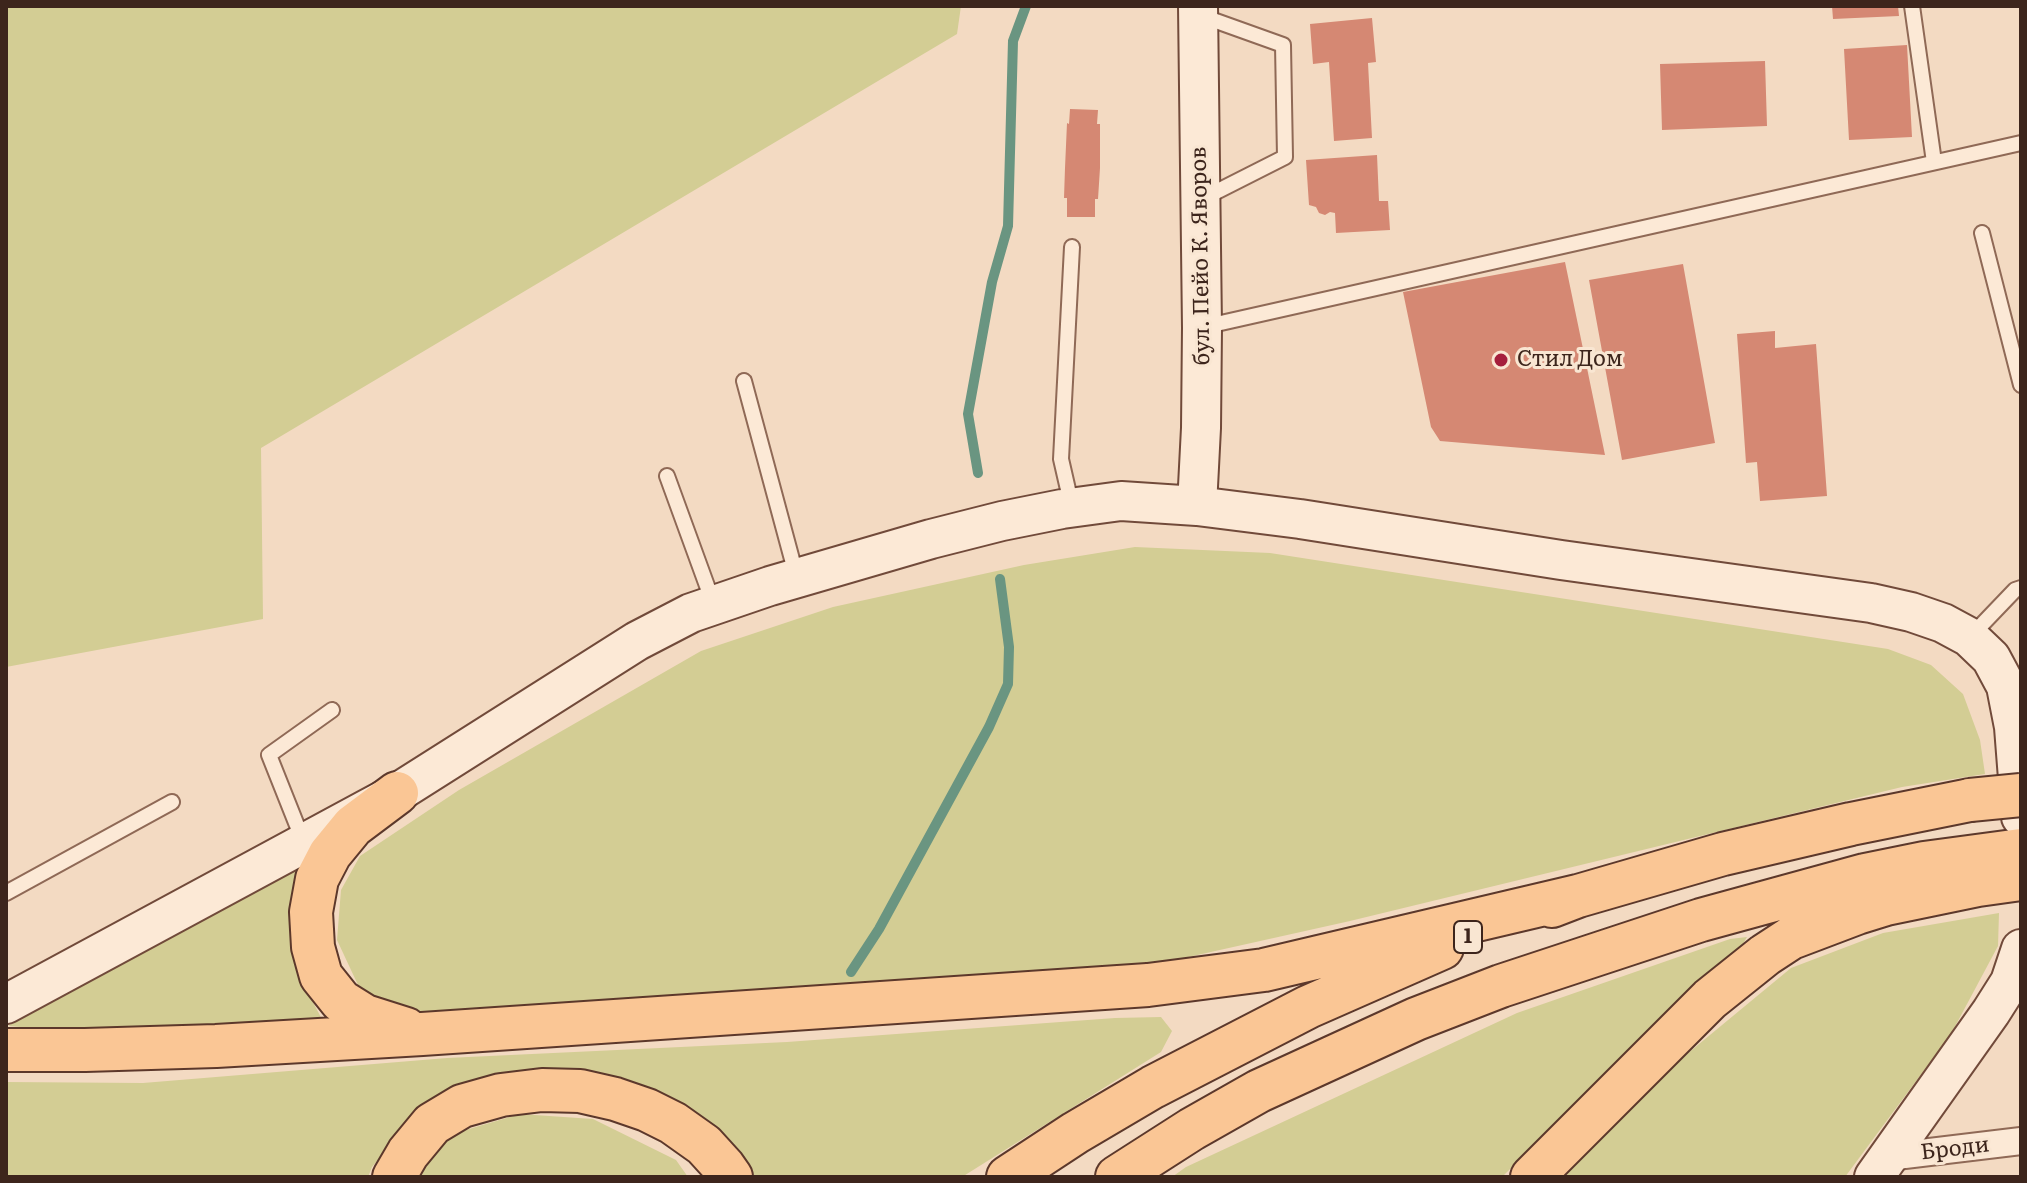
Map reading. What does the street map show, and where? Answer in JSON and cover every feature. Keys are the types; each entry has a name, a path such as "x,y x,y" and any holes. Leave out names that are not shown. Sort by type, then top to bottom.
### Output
{"main road":[{"name":"бул. Пейо К. Яворов","path":"1197,506 1202,328 1198,10"},
{"path":"6,1004 397,793 637,641 691,613 931,539 1072,507 1121,501 1197,506 1300,519 1561,560 1871,603 1933,619 1969,637 1991,658 2006,686 2014,727 2021,817"},
{"path":"397,793 353,826 330,854 317,879 311,912 313,947 321,976 341,1001 365,1016 422,1034"},
{"name":"1","path":"1008,1177 1140,1095 1308,1007 1459,941 1578,896 1723,854 1851,824 1970,800 2021,795"},
{"path":"1532,1177 1710,999 1791,938 1976,870 2021,850"},
{"path":"1117,1177 1259,1091 1416,1019 1501,986 1701,920 1865,875 1976,870 2021,879"},
{"path":"6,1050 150,1049 422,1034 1148,985 1264,970 1578,896"},
{"path":"1881,1167 1991,1012 2010,982 2021,949"},
{"path":"394,1177 408,1153 432,1124 462,1106 501,1095 542,1090 580,1091 647,1110 673,1123 704,1145 731,1177"}],"street":[{"name":"Броди","path":"1881,1167 2021,1141"}],"lane":[{"path":"1912,6 1934,162"},
{"path":"1198,10 1283,45 1285,157 1201,200"},
{"path":"1202,328 2021,143"},
{"path":"1982,233 2021,385"},
{"path":"1072,247 1061,459 1072,507"},
{"path":"744,381 797,578"},
{"path":"667,476 714,605"},
{"path":"1969,637 2018,589 2021,575"},
{"path":"304,843 269,755 332,710"},
{"path":"6,893 172,802"}],"shaded area":[{"path":"6,6 961,6 957,34 261,448 263,619 6,667"},
{"path":"1135,547 1270,553 1888,649 1931,665 1963,694 1980,740 1985,774 1902,787 1350,921 1112,974 422,1016 394,1010 358,985 337,940 341,890 360,856 459,790 701,651 833,607 1024,565"},
{"path":"288,865 298,870 300,882 301,980 324,1023 69,1031 8,1026 272,869"},
{"path":"1999,913 1998,946 1951,1034 1845,1177 1562,1177 1664,1073 1791,968 1883,933"},
{"path":"1747,937 1734,959 1645,1035 1502,1177 1172,1177 1186,1167 1517,1013 1730,939"},
{"path":"1161,1017 1172,1031 1161,1052 962,1177 739,1177 636,1096 416,1114 372,1167 368,1177 6,1177 6,1082 143,1083 447,1058 787,1042"},
{"path":"520,1114 593,1119 676,1160 688,1177 414,1177 452,1134"}],"building":[{"path":"1832,6 1898,6 1899,16 1833,19"},
{"path":"1372,18 1376,62 1368,63 1372,138 1334,141 1329,62 1313,64 1310,24"},
{"path":"1907,45 1912,137 1849,140 1844,49"},
{"path":"1765,61 1767,126 1662,130 1660,64"},
{"path":"1070,109 1098,110 1100,168 1095,217 1067,217 1067,198 1064,198"},
{"path":"1377,155 1379,201 1388,201 1390,230 1336,233 1335,213 1325,215 1309,205 1306,160"},
{"name":"Стил Дом","path":"1565,262 1605,455 1440,441 1431,427 1403,292"},
{"path":"1683,264 1715,443 1622,460 1589,280"},
{"path":"1775,331 1775,348 1816,344 1827,496 1760,501 1757,462 1746,463 1737,334"}],"waterway":[{"path":"978,473 968,414 992,282 1008,226 1013,41 1026,6"},
{"path":"851,972 879,929 989,727 1008,684 1009,647 1000,579"}],"place":[{"name":"Стил Дом","path":"1501,360"}]}
